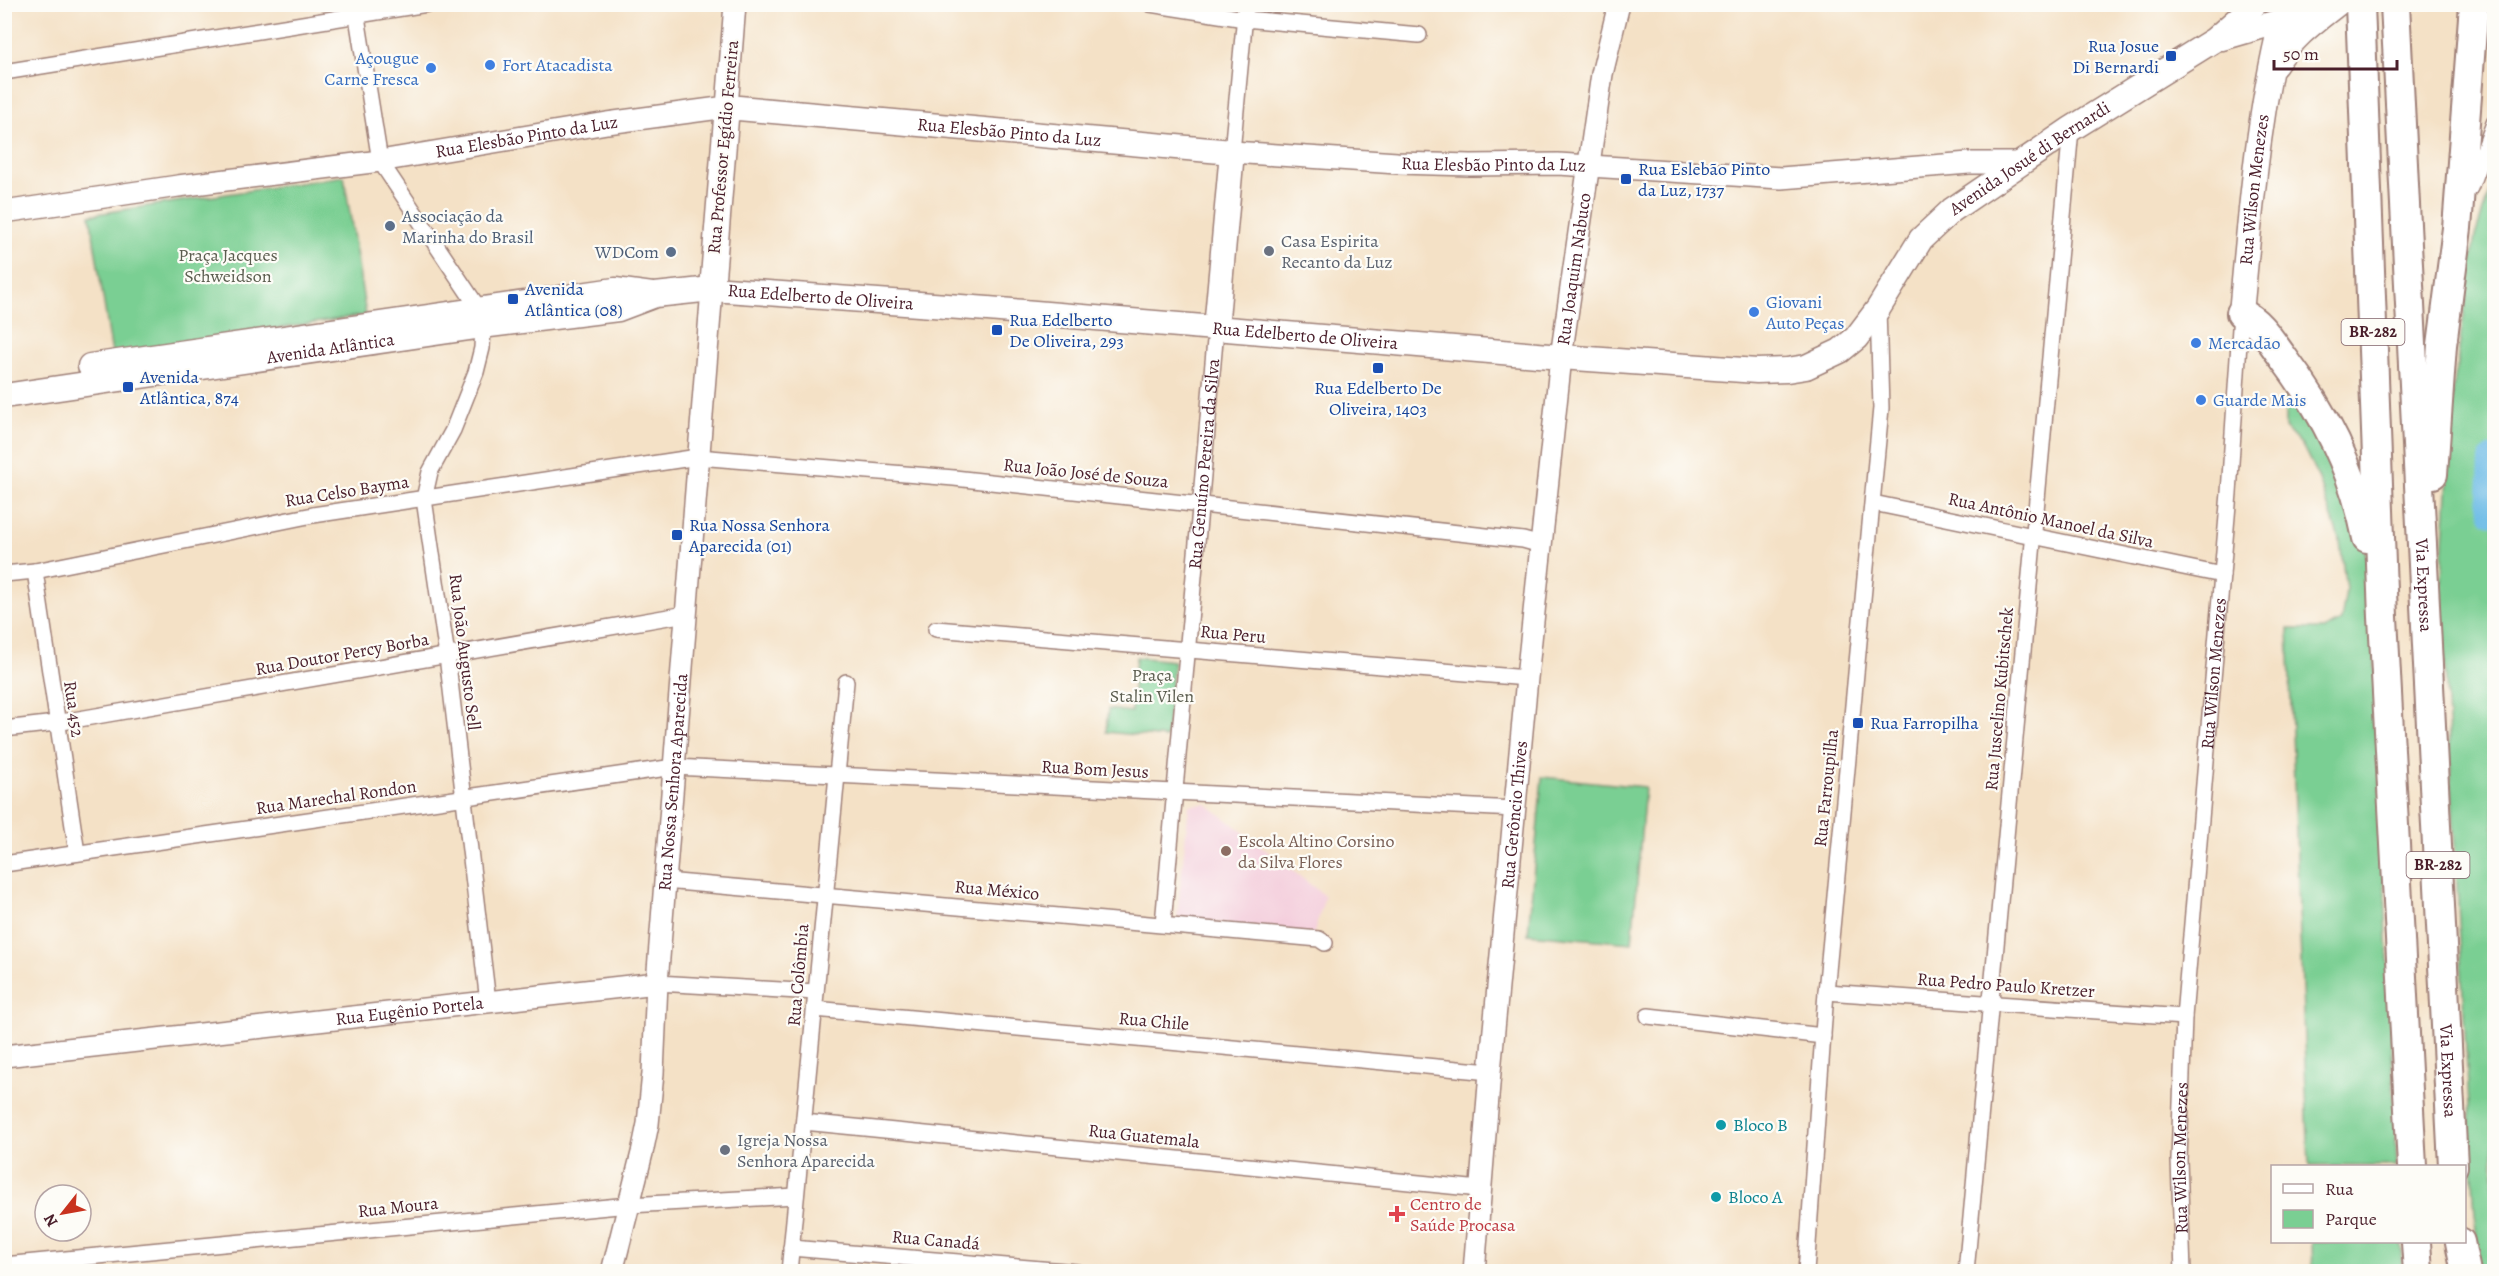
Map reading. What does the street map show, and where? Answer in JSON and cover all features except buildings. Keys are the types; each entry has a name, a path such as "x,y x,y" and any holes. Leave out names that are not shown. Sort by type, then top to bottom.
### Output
{"highway":[{"name":"BR-282","path":"2360,4 2383,617 2412,1165"},
{"path":"2423,563 2437,436 2442,345 2457,228 2474,4"},
{"name":"Via Expressa","path":"2396,18 2453,1165"},
{"path":"2241,313 2258,323 2301,382 2343,457 2356,487 2383,617"},
{"path":"2416,1243 2418,1272"},
{"path":"2458,1243 2458,1272"},
{"path":"2458,1243 2466,1272"}],"main road":[{"name":"Rua Professor Egídio Ferreira","path":"712,289 735,4"},
{"name":"Rua Joaquim Nabuco","path":"1561,357 1602,74 1619,4"},
{"name":"Avenida Josué di Bernardi","path":"1878,309 1908,256 1936,223 2020,163 2255,16 2283,13 2310,4"},
{"path":"2268,77 2288,45 2302,30 2337,4"},
{"name":"Rua Wilson Menezes","path":"2241,313 2257,151 2268,77 2283,13"},
{"name":"Rua Wilson Menezes","path":"2255,16 2263,44 2268,77"},
{"name":"Rua Elesbão Pinto da Luz","path":"4,212 178,186 380,161 608,123 727,107 1232,152 1397,163 1558,164 1781,178 1970,164 2020,163"},
{"name":"Rua Genuíno Pereira da Silva","path":"1216,329 1232,152"},
{"name":"Avenida Atlântica","path":"4,396 34,383 481,318 712,289"},
{"name":"Rua Edelberto de Oliveira","path":"712,289 1757,371 1787,370 1814,364 1840,351 1856,338 1878,309"},
{"name":"Rua Nossa Senhora Aparecida","path":"612,1272 648,1124 657,983 712,289"},
{"name":"Rua Gerôncio Thives","path":"1474,1272 1490,1072 1527,678 1561,357"},
{"name":"Avenida Atlântica","path":"4,379 34,383"},
{"name":"Rua Eugênio Portela","path":"4,1056 657,983"}],"street":[{"path":"4,72 356,10 427,4"},
{"path":"1150,4 1245,12 1419,35"},
{"path":"356,10 380,161 481,318"},
{"name":"Rua Genuíno Pereira da Silva","path":"1232,152 1245,12"},
{"path":"2457,228 2494,123"},
{"name":"Rua Juscelino Kubitschek","path":"1966,1272 2071,129"},
{"name":"Rua Farroupilha","path":"1806,1272 1826,992 1881,408 1878,309"},
{"name":"Rua Wilson Menezes","path":"2183,1272 2179,1160 2184,1017 2222,575 2241,313"},
{"name":"Rua João Augusto Sell","path":"481,318 482,348 469,395 430,472 424,499 447,656 488,1002"},
{"name":"Rua Genuíno Pereira da Silva","path":"1163,924 1216,329"},
{"name":"Rua Celso Bayma","path":"4,574 35,571 313,515 698,457"},
{"name":"Rua João José de Souza","path":"698,457 954,478 1523,540 1541,545"},
{"name":"Rua Antônio Manoel da Silva","path":"1873,503 2033,538 2222,575"},
{"name":"Rua 452","path":"35,571 77,853"},
{"name":"Rua Doutor Percy Borba","path":"4,729 56,723 686,614"},
{"name":"Rua Peru","path":"936,629 1527,678"},
{"name":"Rua Colômbia","path":"789,1272 846,682"},
{"name":"Rua Bom Jesus","path":"674,767 1515,809"},
{"name":"Rua Marechal Rondon","path":"4,864 674,767"},
{"name":"Rua México","path":"665,881 1163,924 1319,939 1325,943"},
{"name":"Rua Eugênio Portela","path":"657,983 816,992"},
{"name":"Rua Pedro Paulo Kretzer","path":"1826,992 2184,1017"},
{"name":"Rua Chile","path":"815,1009 1490,1072"},
{"path":"1648,1016 1823,1036"},
{"name":"Rua Guatemala","path":"804,1122 1480,1189"},
{"name":"Rua Moura","path":"4,1265 629,1205 796,1196"},
{"name":"Rua Canadá","path":"792,1248 1077,1272"}],"shaded area":[{"name":"Escola Altino Corsino da Silva Flores","path":"1207,804 1325,896 1313,936 1177,917 1189,805"}],"green space":[{"name":"Praça Jacques Schweidson","path":"344,176 366,315 112,354 90,215"},
{"path":"2494,177 2494,1272 2478,1271 2441,592 2453,392 2475,236"},
{"path":"2285,371 2358,520 2371,573 2397,1165 2309,1165 2288,629 2326,629 2341,621 2346,590 2340,541 2318,477 2303,447 2285,428"},
{"name":"Praça Stalin Vilen","path":"1136,657 1174,661 1166,738 1106,732 1108,709 1131,712"},
{"path":"1542,777 1645,787 1632,943 1528,934"},
{"path":"2312,1243 2401,1243 2402,1271 2313,1271"}],"waterway":[{"path":"2494,461 2492,497 2494,511"}],"place":[{"name":"Rua Josue Di Bernardi","path":"2171,56"},
{"name":"Fort Atacadista","path":"490,65"},
{"name":"Açougue Carne Fresca","path":"431,68"},
{"name":"Rua Eslebão Pinto da Luz, 1737","path":"1626,179"},
{"name":"Associação da Marinha do Brasil","path":"390,226"},
{"name":"Casa Espirita Recanto da Luz","path":"1269,251"},
{"name":"WDCom","path":"671,252"},
{"name":"Avenida Atlântica (08)","path":"513,299"},
{"name":"Giovani Auto Peças","path":"1754,312"},
{"name":"Rua Edelberto De Oliveira, 293","path":"997,330"},
{"name":"Mercadão","path":"2196,343"},
{"name":"Rua Edelberto De Oliveira, 1403","path":"1378,368"},
{"name":"Avenida Atlântica, 874","path":"128,387"},
{"name":"Guarde Mais","path":"2201,400"},
{"name":"Rua Nossa Senhora Aparecida (01)","path":"677,535"},
{"name":"Rua Farropilha","path":"1858,723"},
{"name":"Escola Altino Corsino da Silva Flores","path":"1226,851"},
{"name":"Bloco B","path":"1721,1125"},
{"name":"Igreja Nossa Senhora Aparecida","path":"725,1150"},
{"name":"Bloco A","path":"1716,1197"},
{"name":"Centro de Saúde Procasa","path":"1397,1214"}]}
